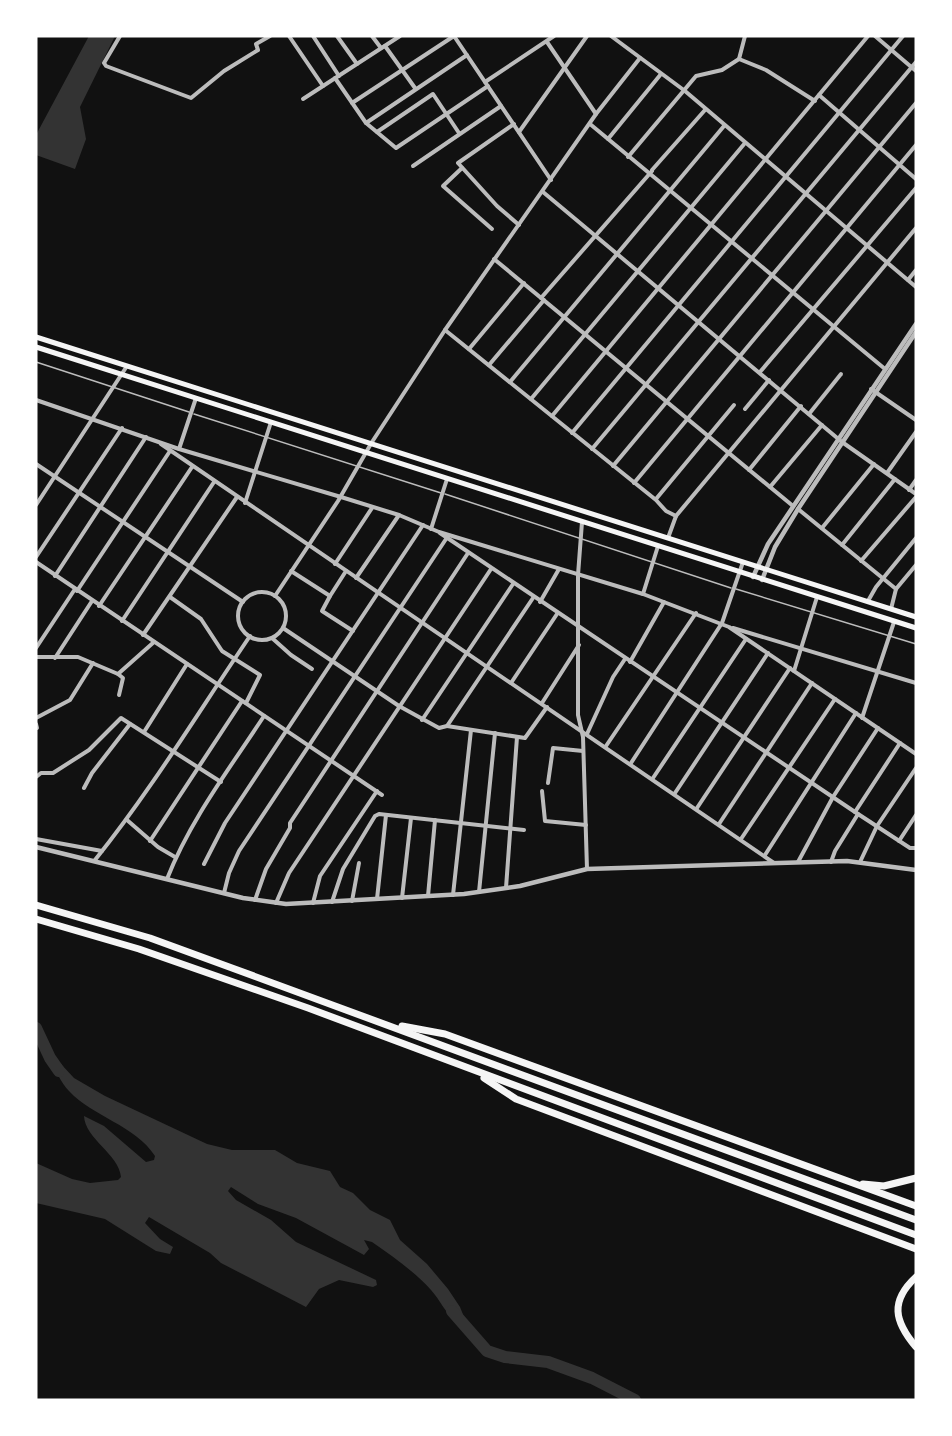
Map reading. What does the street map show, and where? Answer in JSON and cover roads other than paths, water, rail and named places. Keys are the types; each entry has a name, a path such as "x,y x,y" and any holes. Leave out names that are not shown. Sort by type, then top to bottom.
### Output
{"highway":[{"path":"36,905 150,938 916,1220"},
{"path":"36,919 151,952 916,1235"},
{"path":"378,1021 446,1034 916,1206"},
{"path":"474,1071 516,1099 916,1249"},
{"path":"848,1182 884,1186 916,1178"},
{"path":"916,1277 904,1288 898,1301 897,1313 901,1325 916,1347"}],"main road":[{"path":"36,337 372,442 916,617"},
{"path":"36,347 916,628"}],"street":[{"path":"120,36 104,63 106,66 191,98 224,71 258,50 256,45 269,36"},
{"path":"289,36 323,86"},
{"path":"313,36 366,123 396,148 554,36"},
{"path":"337,36 357,64"},
{"path":"372,36 402,69 415,88"},
{"path":"303,99 400,36"},
{"path":"352,103 454,36 551,180"},
{"path":"519,132 586,36"},
{"path":"611,36 685,91 916,287"},
{"path":"628,157 700,74 722,70 738,59 745,36"},
{"path":"552,416 868,36"},
{"path":"875,36 914,69"},
{"path":"572,433 903,36"},
{"path":"547,42 596,114"},
{"path":"366,123 467,55"},
{"path":"275,596 341,497 372,442 445,330 596,114 640,58"},
{"path":"738,59 766,70 815,101"},
{"path":"592,449 859,130 914,69 916,62"},
{"path":"608,139 661,74"},
{"path":"376,132 433,94 459,133"},
{"path":"819,96 916,179"},
{"path":"613,466 916,103"},
{"path":"413,166 501,106"},
{"path":"489,365 595,234 705,110"},
{"path":"514,124 458,163 519,225"},
{"path":"590,124 885,369"},
{"path":"510,382 724,126"},
{"path":"531,399 745,143"},
{"path":"634,483 916,145"},
{"path":"462,168 443,186 492,229"},
{"path":"760,372 916,188"},
{"path":"543,192 840,440 916,495 861,561"},
{"path":"668,538 676,516 916,228"},
{"path":"494,259 896,589"},
{"path":"908,280 916,270"},
{"path":"469,349 524,283"},
{"path":"873,391 916,324"},
{"path":"445,330 656,500 666,511 676,516"},
{"path":"753,577 756,566 795,507 873,391 916,332"},
{"path":"36,505 127,366"},
{"path":"809,414 841,374"},
{"path":"745,409 769,380"},
{"path":"873,391 916,420"},
{"path":"179,449 196,398"},
{"path":"36,400 179,449 399,515 439,532 643,594 722,623 916,754"},
{"path":"656,500 734,405"},
{"path":"749,470 801,406"},
{"path":"245,503 271,422"},
{"path":"770,487 822,424"},
{"path":"36,557 122,428"},
{"path":"887,473 916,432"},
{"path":"55,576 146,437"},
{"path":"158,442 775,863"},
{"path":"36,648 170,451"},
{"path":"36,464 243,602"},
{"path":"822,528 874,464"},
{"path":"99,606 192,467"},
{"path":"431,529 447,479"},
{"path":"842,545 895,479"},
{"path":"909,490 916,480"},
{"path":"122,621 214,482"},
{"path":"143,635 237,497"},
{"path":"335,564 372,507"},
{"path":"762,580 795,507"},
{"path":"356,578 399,515"},
{"path":"582,522 578,575 578,714 582,730 587,869"},
{"path":"204,864 225,823 423,525"},
{"path":"439,532 579,629 856,813 910,848 916,848"},
{"path":"868,602 883,578 916,538"},
{"path":"224,894 229,873 239,851 446,539"},
{"path":"643,594 658,546"},
{"path":"255,900 266,869 290,828 290,823 468,553"},
{"path":"36,562 382,795"},
{"path":"631,763 722,623 743,562"},
{"path":"891,609 896,589 916,566"},
{"path":"276,903 289,873 491,569"},
{"path":"540,602 559,569"},
{"path":"291,571 330,596"},
{"path":"346,571 322,611 353,630"},
{"path":"422,720 513,584"},
{"path":"261,592 275,596 284,607 286,614 283,628 272,638 257,639 250,636 240,624 239,611 243,602 261,592"},
{"path":"150,841 260,675 218,646 201,619 170,597"},
{"path":"697,808 792,669 803,648 817,597"},
{"path":"447,726 533,598"},
{"path":"55,658 93,601"},
{"path":"587,734 613,678 628,660 664,602"},
{"path":"606,746 696,613"},
{"path":"511,683 557,614"},
{"path":"862,718 894,622"},
{"path":"729,627 916,683"},
{"path":"283,628 435,728 447,726 529,737 547,706"},
{"path":"95,860 127,820 250,636"},
{"path":"272,638 312,669"},
{"path":"653,778 746,639"},
{"path":"118,674 154,642"},
{"path":"542,703 579,644"},
{"path":"675,793 768,653"},
{"path":"36,657 78,657 118,674 123,678 119,694"},
{"path":"36,718 70,700 93,663"},
{"path":"144,732 187,664"},
{"path":"719,824 812,683"},
{"path":"741,839 835,699"},
{"path":"765,855 856,713"},
{"path":"167,879 175,857 264,716"},
{"path":"36,777 41,773 53,773 89,750 119,719 144,732 221,782"},
{"path":"84,788 92,772 130,724"},
{"path":"798,862 832,797 878,728"},
{"path":"453,895 471,730"},
{"path":"479,892 495,734"},
{"path":"506,888 505,873 518,737"},
{"path":"831,862 835,850 856,813 900,743"},
{"path":"548,783 553,748 583,751"},
{"path":"860,862 877,826 916,768"},
{"path":"312,903 320,876 376,791"},
{"path":"542,791 545,821 586,825"},
{"path":"332,902 338,879 375,816 386,815 524,830"},
{"path":"377,899 386,815"},
{"path":"899,841 916,815"},
{"path":"402,898 411,818"},
{"path":"127,820 150,841 175,857"},
{"path":"428,896 435,820"},
{"path":"36,839 102,851"},
{"path":"36,847 224,894 276,903 453,895 506,888 587,869 860,862 916,870"},
{"path":"352,901 359,863"}],"lane":[{"path":"36,362 442,493 579,540 916,644"}],"waterway":[{"path":"36,1028 50,1058 59,1071"},
{"path":"452,1311 487,1351 505,1357 548,1362 592,1378 635,1400"}]}
